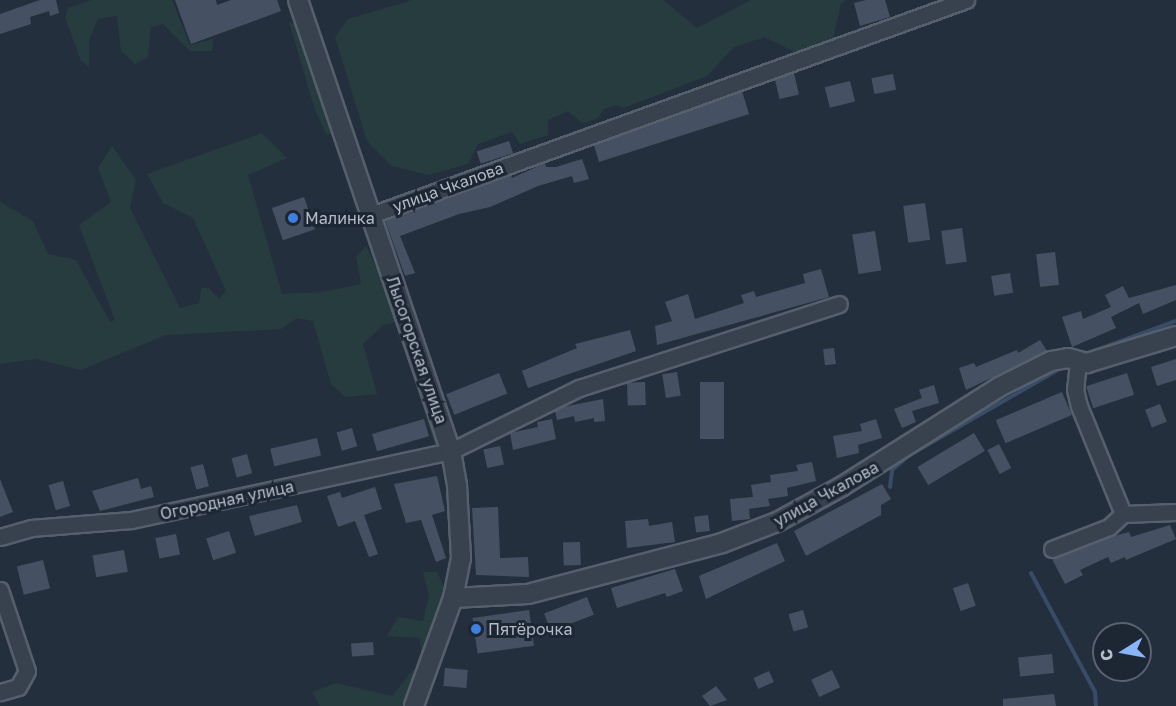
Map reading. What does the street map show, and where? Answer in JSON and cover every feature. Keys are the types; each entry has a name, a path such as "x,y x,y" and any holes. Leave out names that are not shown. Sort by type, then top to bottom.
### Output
{"street":[{"name":"Лысогорская улица","path":"298,0 452,451 461,526 453,598 414,706"},
{"name":"улица Чкалова","path":"371,215 966,0"},
{"name":"Огородная улица","path":"0,537 31,528 131,520 452,451 579,388 839,304"},
{"name":"улица Чкалова","path":"453,598 528,594 744,535 777,522 898,454 999,387 1052,361 1068,358 1078,362 1097,360 1176,336"},
{"path":"1078,362 1075,389 1079,406 1123,514"},
{"path":"1052,549 1109,527 1123,514 1176,512"},
{"path":"0,590 27,671 18,687 0,692"}],"green space":[{"path":"92,0 172,0 190,45 213,39 212,51 190,51 163,24 151,27 148,57 135,64 121,51 117,16 98,19 89,40 89,67 81,61 65,17 68,8"},
{"path":"413,0 663,0 697,28 751,0 846,0 841,4 833,39 797,53 765,37 734,47 707,76 624,108 616,105 604,109 597,119 582,123 568,111 548,120 548,135 520,144 512,132 478,144 468,164 428,175 392,166 367,141 335,37 348,19"},
{"path":"289,22 298,25 334,134 326,134 315,110"},
{"path":"262,133 287,158 248,175 282,294 322,292 361,284 356,257 366,246 402,322 442,443 436,449 397,322 383,325 363,344 377,394 345,397 331,384 313,321 297,318 281,329 166,335 81,370 36,359 0,364 0,202 33,221 48,254 76,260 110,322 115,320 79,225 111,202 98,168 112,146 136,180 130,208 180,308 199,303 201,288 209,288 219,299 226,291 193,218 163,203 147,174"},
{"path":"423,572 437,572 448,596 422,660 420,638 387,636 398,617 423,621 429,595"},
{"path":"422,669 409,706 320,706 312,692 336,683 392,696 413,670"}],"building":[{"path":"40,0 56,0 59,13 50,16 49,11 30,17 31,24 0,34 0,14"},
{"path":"175,0 216,0 217,5 231,0 277,0 281,11 191,44"},
{"path":"866,0 885,0 890,17 860,26 854,3"},
{"path":"794,73 799,94 779,99 775,77"},
{"path":"893,74 896,90 874,94 871,78"},
{"path":"850,81 855,101 830,108 825,87"},
{"path":"742,91 749,114 599,162 594,145"},
{"path":"509,141 513,153 481,164 477,152"},
{"path":"582,159 589,179 574,183 572,176 538,186 490,207 459,214 400,236 415,273 405,276 385,220 511,175 512,178 545,163 546,167 556,167"},
{"name":"Малинка","path":"304,197 315,229 283,240 272,208"},
{"path":"925,203 930,240 908,243 903,206"},
{"path":"962,228 967,262 946,265 941,231"},
{"path":"875,231 881,271 859,274 852,235"},
{"path":"1055,252 1059,285 1040,287 1036,254"},
{"path":"821,269 829,297 657,345 655,326 672,321 665,302 688,294 695,319 744,303 741,295 754,291 756,297 805,283 803,274"},
{"path":"1010,273 1013,293 994,296 991,276"},
{"path":"1176,285 1176,300 1143,314 1139,303 1111,317 1116,328 1072,347 1062,317 1081,311 1083,319 1111,307 1105,295 1123,286 1129,298"},
{"path":"630,330 636,351 528,388 522,371 577,348 575,344"},
{"path":"1040,340 1047,351 966,390 959,368 974,363 976,367 1017,350 1018,353"},
{"path":"834,348 836,364 825,365 823,349"},
{"path":"1176,359 1176,380 1157,386 1151,367"},
{"path":"677,372 681,396 666,398 662,374"},
{"path":"499,373 507,393 454,415 446,394"},
{"path":"1127,373 1134,395 1093,408 1086,386"},
{"path":"645,382 646,405 628,406 627,383"},
{"path":"700,382 724,382 724,439 700,439"},
{"path":"934,385 939,403 912,411 916,422 902,428 894,409 922,398 919,390"},
{"path":"1062,392 1072,415 1005,443 996,420"},
{"path":"603,399 605,421 594,422 594,418 575,422 574,416 557,420 555,411 563,407"},
{"path":"1160,404 1167,422 1152,427 1145,410"},
{"path":"424,419 429,436 377,451 372,434"},
{"path":"552,419 556,439 513,450 510,433 538,427 537,422"},
{"path":"876,419 882,438 858,445 859,453 837,458 833,436 862,431 860,424"},
{"path":"352,428 357,446 342,451 337,432"},
{"path":"974,433 985,451 928,485 917,467"},
{"path":"317,438 321,456 274,466 270,449"},
{"path":"999,444 1011,468 1000,474 987,450"},
{"path":"500,446 504,465 487,468 483,450"},
{"path":"247,454 252,473 237,477 232,458"},
{"path":"812,462 816,481 787,488 788,496 768,499 770,506 749,509 750,519 732,521 730,499 753,497 751,485 771,482 770,475 798,471 796,465"},
{"path":"203,464 209,486 196,490 190,467"},
{"path":"437,476 445,511 432,515 446,558 436,562 421,520 406,523 394,484"},
{"path":"138,478 141,489 151,486 154,497 100,511 92,491"},
{"path":"0,479 13,512 0,517"},
{"path":"63,481 70,506 56,510 49,485"},
{"path":"882,484 891,499 881,505 881,515 806,556 794,531"},
{"path":"375,487 382,509 364,515 378,554 369,557 355,521 338,527 327,496 340,492 342,498"},
{"path":"297,505 302,522 255,536 249,516"},
{"path":"498,507 500,558 528,557 529,577 476,575 472,508"},
{"path":"708,515 710,531 696,533 694,517"},
{"path":"648,519 649,526 672,522 675,542 627,548 625,521"},
{"path":"1170,525 1176,539 1126,560 1125,557 1111,563 1108,557 1080,570 1083,575 1065,584 1052,559 1114,536 1129,532 1131,537"},
{"path":"229,531 236,553 213,560 206,538"},
{"path":"176,534 180,555 159,559 155,538"},
{"path":"580,542 581,565 564,566 563,543"},
{"path":"777,543 785,561 706,599 699,576"},
{"path":"124,550 128,572 96,577 92,556"},
{"path":"43,560 50,588 24,595 17,567"},
{"path":"675,569 683,591 667,597 665,593 617,608 611,588"},
{"path":"968,583 976,606 961,611 953,588"},
{"path":"587,597 594,615 551,631 544,613"},
{"path":"529,610 534,646 478,654 473,618"},
{"path":"803,610 808,627 794,631 789,614"},
{"path":"373,642 374,655 352,657 351,644"},
{"path":"1052,654 1054,673 1020,676 1018,658"},
{"path":"445,668 468,670 466,688 443,686"},
{"path":"832,670 840,687 819,697 811,680"},
{"path":"769,671 774,682 758,689 753,678"},
{"path":"716,686 727,700 710,706 702,696"},
{"path":"1054,694 1056,706 1003,706 1003,699"}],"waterway":[{"path":"1083,355 1176,321"},
{"path":"890,487 892,470 908,456 1063,367"},
{"path":"1031,573 1095,692 1096,706"}],"place":[{"name":"Малинка","path":"293,218"},
{"name":"Пятёрочка","path":"476,629"}]}
